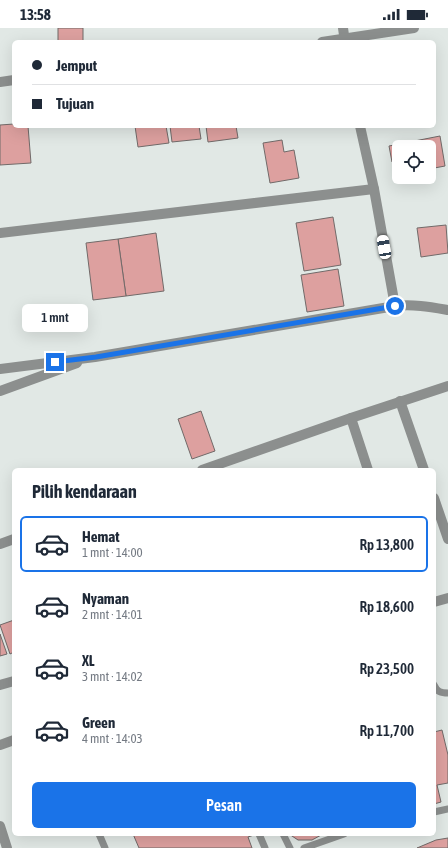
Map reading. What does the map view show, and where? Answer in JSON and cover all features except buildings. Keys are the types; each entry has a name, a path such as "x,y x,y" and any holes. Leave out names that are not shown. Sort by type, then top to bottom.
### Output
{"street":[{"path":"343,28 344,40"},
{"path":"349,40 414,28"},
{"path":"0,82 12,80"},
{"path":"360,128 374,189 395,306"},
{"path":"0,232 374,189"},
{"path":"0,369 96,357 395,306 424,306 448,310"},
{"path":"0,391 96,357"},
{"path":"208,468 400,401 448,386"},
{"path":"400,401 423,468"},
{"path":"351,418 367,468"},
{"path":"436,504 448,539"},
{"path":"0,544 12,540"},
{"path":"436,601 448,598"},
{"path":"0,685 12,681"},
{"path":"0,745 12,741"},
{"path":"0,826 7,848"}],"lane":[{"path":"436,689 440,692 448,693"},
{"path":"436,812 448,809"},
{"path":"100,836 105,848"},
{"path":"260,836 265,848"},
{"path":"284,836 290,848"},
{"path":"304,848 338,836"}],"route":[{"path":"55,362 96,357 395,306"}]}
